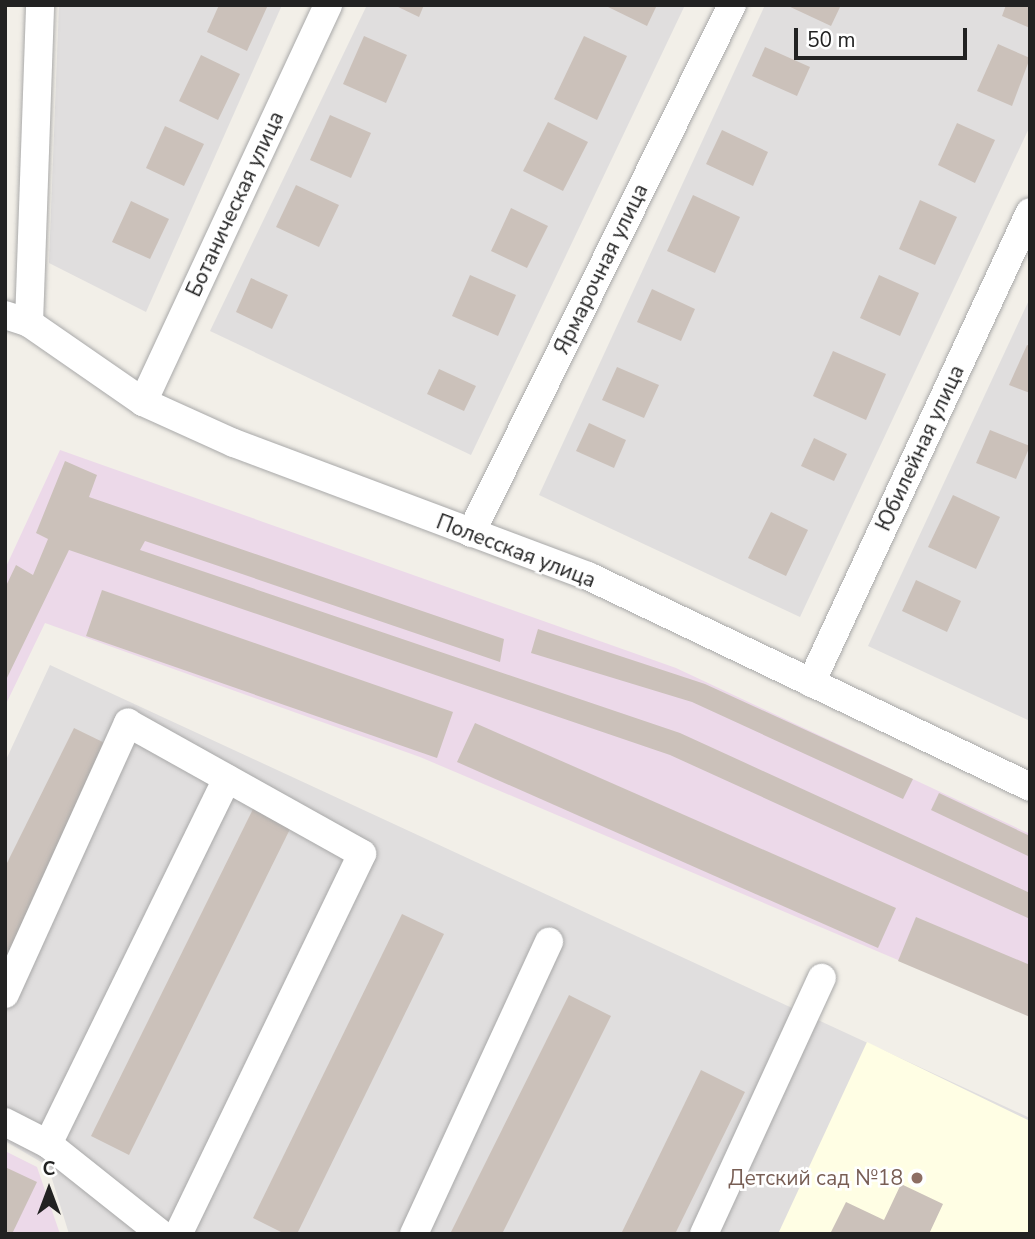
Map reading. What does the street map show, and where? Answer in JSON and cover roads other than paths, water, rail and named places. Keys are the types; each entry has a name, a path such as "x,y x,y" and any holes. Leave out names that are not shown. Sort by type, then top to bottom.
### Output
{"street":[{"path":"17,319 40,5"},
{"name":"Ботаническая улица","path":"143,402 328,5"},
{"name":"Ярмарочная улица","path":"471,533 732,5"},
{"name":"Юбилейная улица","path":"811,683 1030,212"},
{"name":"Полесская улица","path":"17,319 143,402 471,533 588,576 1030,787"},
{"path":"5,994 128,723 362,854 178,1234"},
{"path":"48,1144 227,778"},
{"path":"414,1234 549,942"},
{"path":"704,1234 822,978"},
{"path":"5,1122 48,1144 161,1234"}],"place":[{"name":"Детский сад №18","path":"917,1178"}]}
